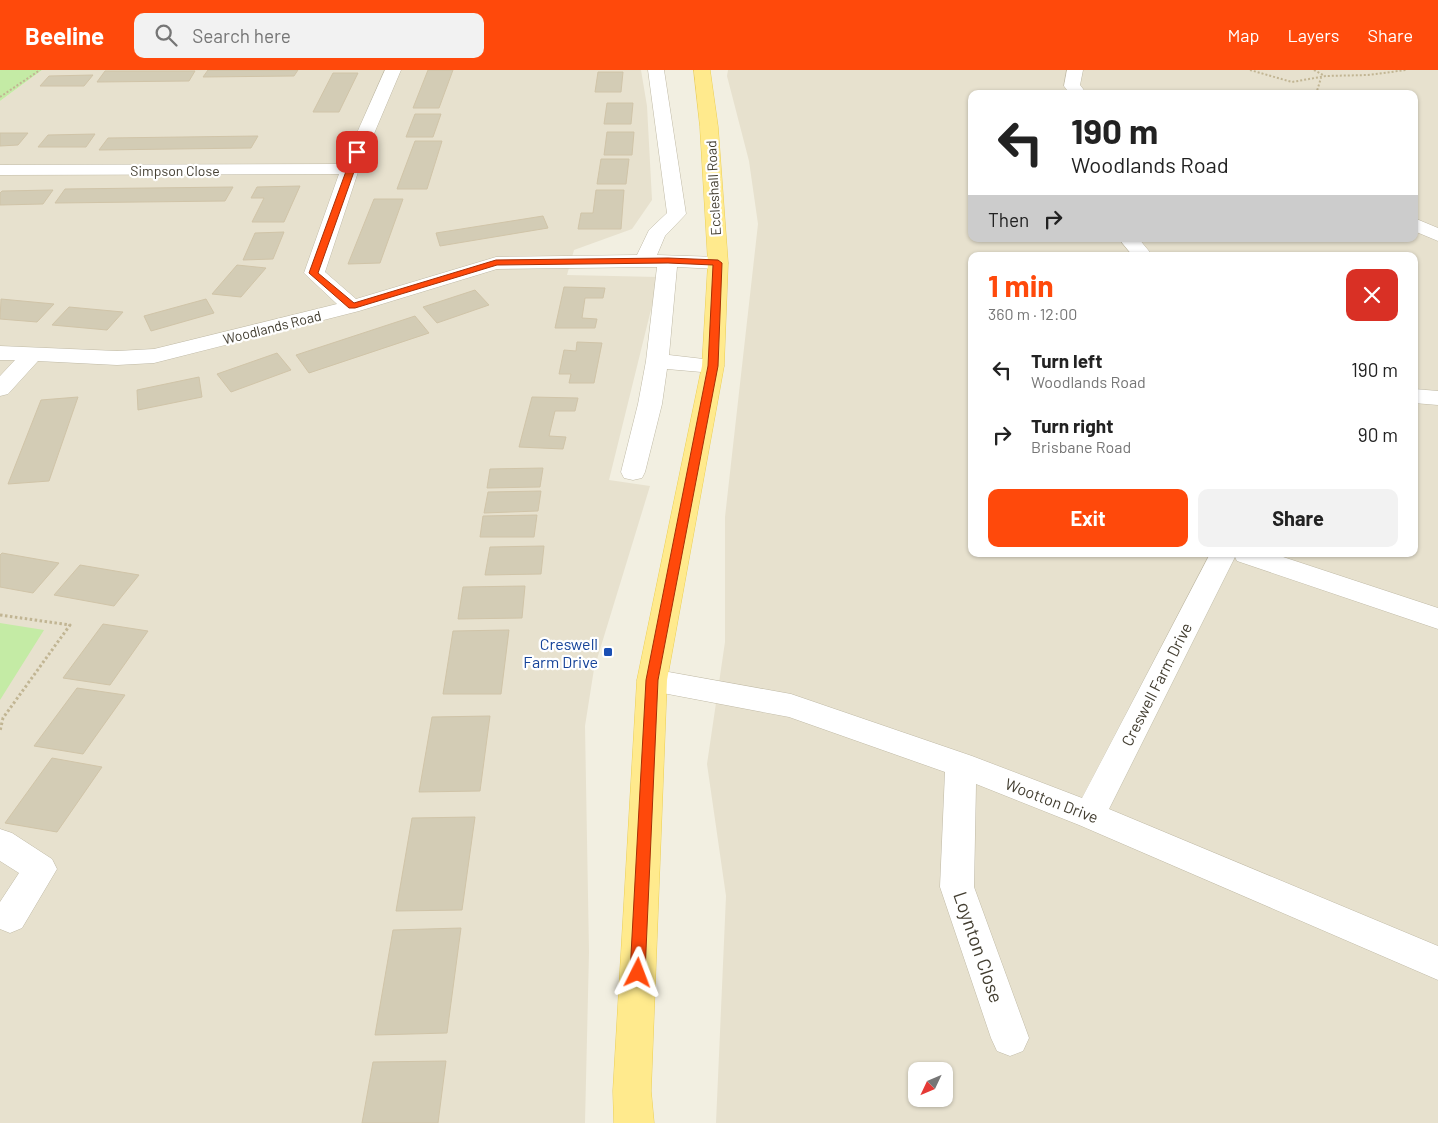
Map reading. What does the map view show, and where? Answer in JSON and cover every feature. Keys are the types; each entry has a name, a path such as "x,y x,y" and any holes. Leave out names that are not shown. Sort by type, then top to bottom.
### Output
{"main road":[{"name":"Eccleshall Road","path":"634,1123 632,1091 652,680 713,366 718,263 709,127 702,70"}],"street":[{"path":"352,307 314,273 350,169 393,70"},
{"path":"644,261 656,234 677,214 656,70"},
{"path":"1075,70 1072,86 1076,90"},
{"name":"Simpson Close","path":"0,170 350,169"},
{"path":"1418,226 1438,235"},
{"path":"1131,242 1140,252"},
{"path":"633,472 650,404 658,361 668,261"},
{"name":"Woodlands Road","path":"0,353 32,356 116,358 154,356 352,307 496,263 668,261 718,263"},
{"path":"0,389 32,356"},
{"path":"658,361 713,366"},
{"path":"1418,396 1438,398"},
{"name":"Creswell Farm Drive","path":"1090,815 1221,557"},
{"path":"1255,557 1438,619"},
{"name":"Wootton Drive","path":"652,680 791,706 961,765 1090,815 1438,963"},
{"name":"Loynton Close","path":"961,765 957,887 1010,1038"},
{"path":"0,843 40,870 10,916"}],"path":[{"path":"0,97 40,70"},
{"path":"1250,70 1292,82 1326,76 1368,75 1406,70"},
{"path":"1314,70 1326,76"},
{"path":"1317,90 1321,77"},
{"path":"0,615 70,625 3,718 0,731"}],"shaded area":[{"path":"42,70 641,70 647,106 652,200 632,229 574,250 567,275 659,277 609,480 650,486 594,669 585,726 589,952 585,1123 0,1123 0,101"},
{"path":"728,70 1438,70 1438,1123 716,1123 726,896 707,764 725,642 725,517 758,224 749,161 727,76"}],"green space":[{"path":"0,70 42,70 0,101"},
{"path":"0,623 44,630 0,700"}],"building":[{"path":"208,70 298,70 294,76 203,77"},
{"path":"428,70 453,70 439,108 413,108"},
{"path":"105,71 195,71 189,81 97,82"},
{"path":"598,72 623,72 621,92 595,92"},
{"path":"333,73 358,73 339,112 313,112"},
{"path":"93,75 84,86 40,86 49,76"},
{"path":"607,103 633,103 631,124 604,124"},
{"path":"415,114 441,114 433,137 406,137"},
{"path":"607,132 634,132 632,155 604,155"},
{"path":"0,133 28,133 18,145 0,146"},
{"path":"95,134 86,147 38,147 48,135"},
{"path":"258,136 251,148 99,150 108,138"},
{"path":"415,141 442,141 427,189 397,189"},
{"path":"601,159 629,159 626,184 597,184"},
{"path":"300,186 284,222 252,222 264,198 251,198 257,187"},
{"path":"233,187 225,201 55,203 65,189"},
{"path":"53,190 43,204 0,205 0,193 2,191"},
{"path":"596,190 624,190 621,229 578,229 581,213 593,213"},
{"path":"374,199 403,199 380,263 348,264"},
{"path":"543,216 548,228 440,246 436,233"},
{"path":"284,232 273,259 243,260 255,233"},
{"path":"237,265 266,268 241,297 212,294"},
{"path":"564,287 605,288 603,298 585,298 582,318 597,319 595,328 555,328"},
{"path":"475,290 489,305 437,323 423,307"},
{"path":"1,299 54,304 37,322 0,319"},
{"path":"206,299 214,313 151,331 144,316"},
{"path":"69,307 123,312 107,330 52,325"},
{"path":"415,316 429,333 309,373 296,355"},
{"path":"577,342 602,343 594,383 569,383 571,374 559,374 564,350 576,351"},
{"path":"277,353 291,370 231,392 217,374"},
{"path":"199,377 202,397 138,410 137,390"},
{"path":"78,397 49,481 8,484 41,400"},
{"path":"532,397 578,398 575,411 555,411 549,436 566,437 563,449 519,447"},
{"path":"543,468 540,487 487,488 490,469"},
{"path":"541,491 538,511 484,513 488,492"},
{"path":"537,515 534,537 480,537 483,516"},
{"path":"544,546 541,574 485,575 490,547"},
{"path":"2,553 59,563 33,593 0,587 0,555"},
{"path":"80,565 139,575 114,606 54,595"},
{"path":"525,586 522,618 458,619 463,587"},
{"path":"103,624 148,631 110,685 63,678"},
{"path":"509,630 501,694 443,694 453,631"},
{"path":"77,688 125,695 83,754 34,746"},
{"path":"490,716 480,791 419,792 432,717"},
{"path":"52,758 102,767 57,832 5,823"},
{"path":"475,817 462,910 396,911 412,818"},
{"path":"461,928 447,1033 375,1035 393,930"},
{"path":"446,1061 438,1123 362,1123 373,1062"}],"place":[{"name":"Creswell Farm Drive","path":"608,652"}],"route":[{"path":"357,152 314,273 352,307 496,263 668,261 718,263 713,366 652,680 638,973"}]}
